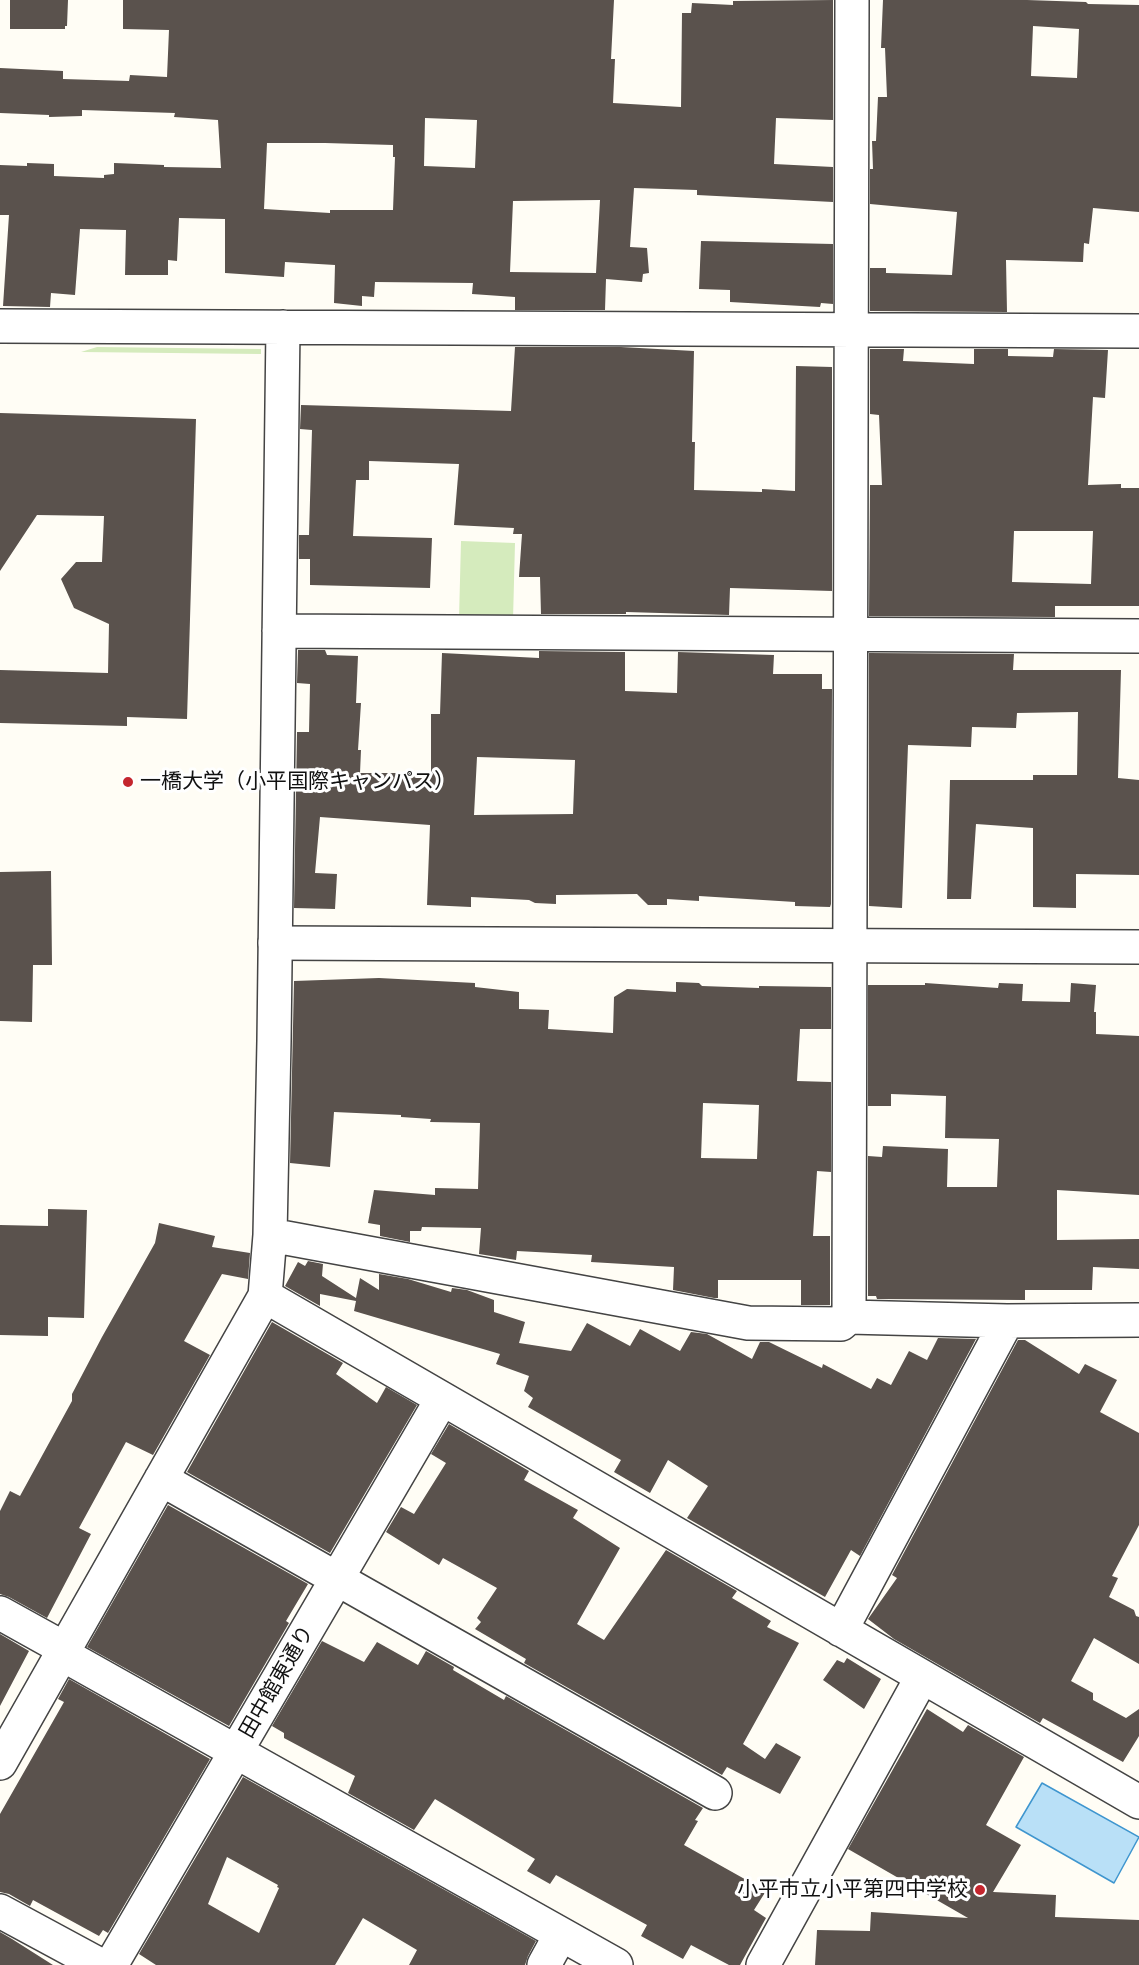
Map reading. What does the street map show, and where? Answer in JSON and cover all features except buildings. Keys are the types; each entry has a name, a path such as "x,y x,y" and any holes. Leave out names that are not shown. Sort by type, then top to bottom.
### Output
{"street":[{"path":"849,1317 852,0"},
{"path":"0,326 1139,331"},
{"path":"0,1763 265,1296 270,1235 283,327"},
{"path":"279,631 1139,636"},
{"path":"275,943 1139,947"},
{"path":"270,1235 748,1323 841,1324 849,1317 1007,1321 1139,1320"},
{"path":"265,1296 922,1677 1134,1789"},
{"path":"842,1630 1007,1321"},
{"name":"田中館東通り","path":"111,1965 442,1398"},
{"path":"161,1479 715,1793"},
{"path":"0,1613 236,1752 616,1965"},
{"path":"763,1965 922,1677"},
{"path":"0,1911 100,1965"},
{"path":"544,1965 561,1934"}],"green space":[{"path":"97,347 261,349 261,354 81,352"},
{"path":"461,541 515,543 513,620 459,619"}],"water":[{"path":"1042,1783 1139,1837 1114,1883 1016,1827"}],"place":[{"name":"一橋大学（小平国際キャンパス）","path":"128,782"},
{"name":"小平市立小平第四中学校","path":"980,1890"}]}
